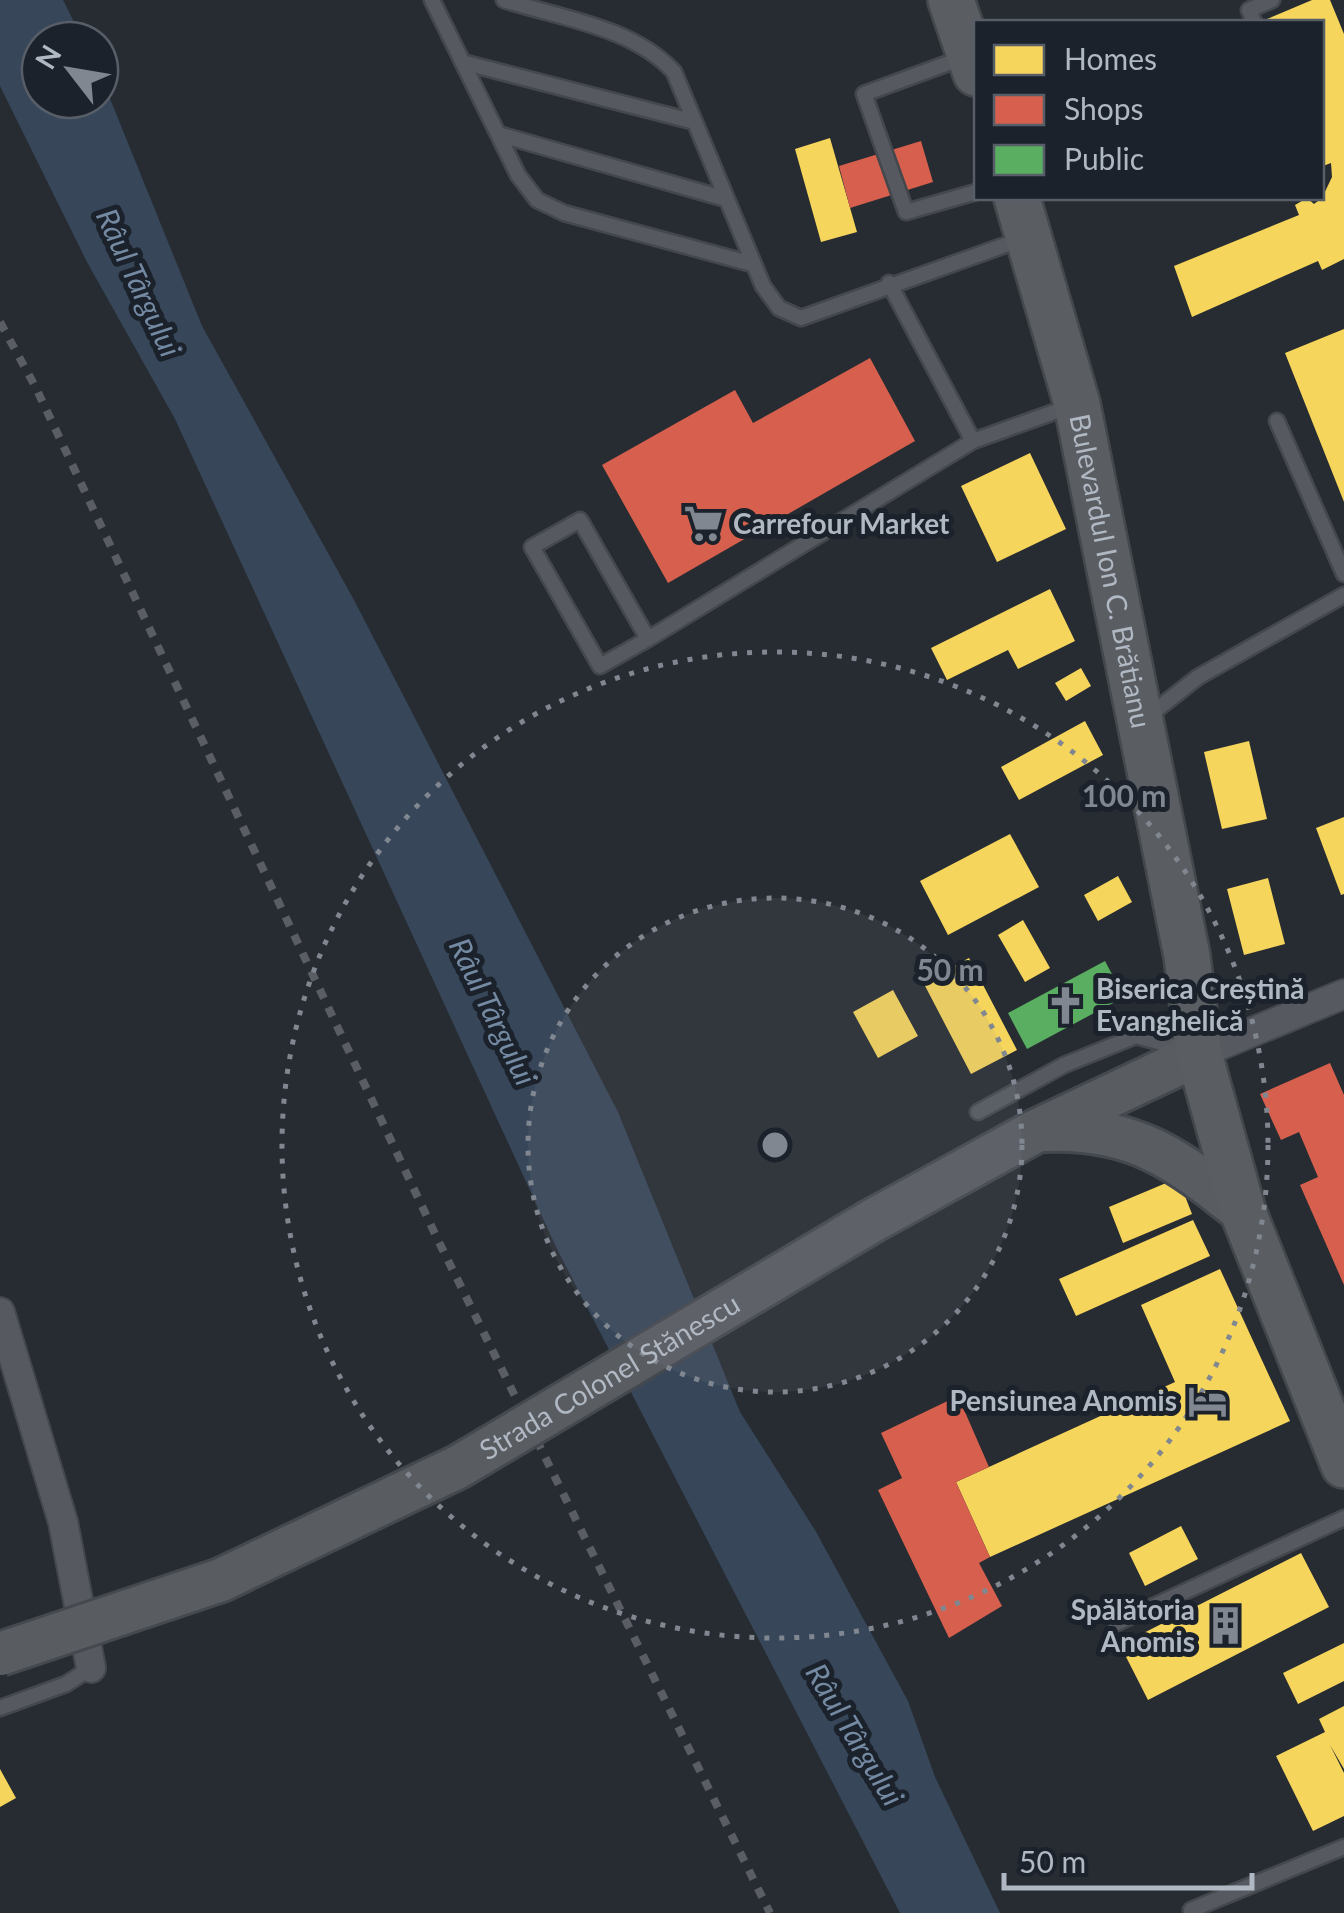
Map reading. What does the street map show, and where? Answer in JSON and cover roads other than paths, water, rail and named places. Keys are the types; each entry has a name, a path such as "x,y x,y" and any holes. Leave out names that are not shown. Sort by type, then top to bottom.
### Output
{"highway":[{"path":"950,0 974,64"},
{"name":"Bulevardul Ion C. Brătianu","path":"1024,217 1077,404 1187,956 1199,1054 1243,1212 1344,1465"}],"main road":[{"name":"Strada Colonel Stănescu","path":"0,1654 221,1580 389,1502 458,1467 872,1221 1036,1130 1199,1054"},
{"path":"1036,1130 1087,1129 1135,1138 1186,1166 1243,1212"}],"street":[{"path":"1199,1054 1344,994"},
{"path":"0,1312 63,1522 91,1668"}],"lane":[{"path":"432,0 518,175 537,200 602,227 752,264"},
{"path":"504,0 636,41 674,72 752,264 779,308 801,318 889,284 1024,217"},
{"path":"1249,11 1272,0"},
{"path":"462,62 695,122"},
{"path":"974,64 864,94 906,212 974,193"},
{"path":"498,134 726,199"},
{"path":"889,284 973,441"},
{"path":"648,639 580,520 532,547 600,666 648,639 973,441 1077,404"},
{"path":"1277,420 1344,574"},
{"path":"1142,722 1198,677 1344,595"},
{"path":"978,1112 1064,1065 1136,1036 1199,1054"},
{"path":"1117,1623 1344,1518"},
{"path":"0,1708 66,1684 91,1668"},
{"path":"1190,1910 1344,1846"}],"water":[{"name":"Râul Târgului","path":"0,0 63,0 73,20 20,20 20,120 119,120 202,326 354,600 618,1112 740,1412 815,1530 908,1701 935,1777 1000,1913 900,1913 557,1249 175,419 87,262 0,86"}],"railway":[{"path":"0,322 36,388 437,1238 770,1913"}],"place":[{"name":"Carrefour Market","path":"703,524"},
{"name":"Biserica Creștină Evanghelică","path":"1066,1005"},
{"name":"Pensiunea Anomis","path":"1207,1401"},
{"name":"Spălătoria Anomis","path":"1225,1626"}]}
